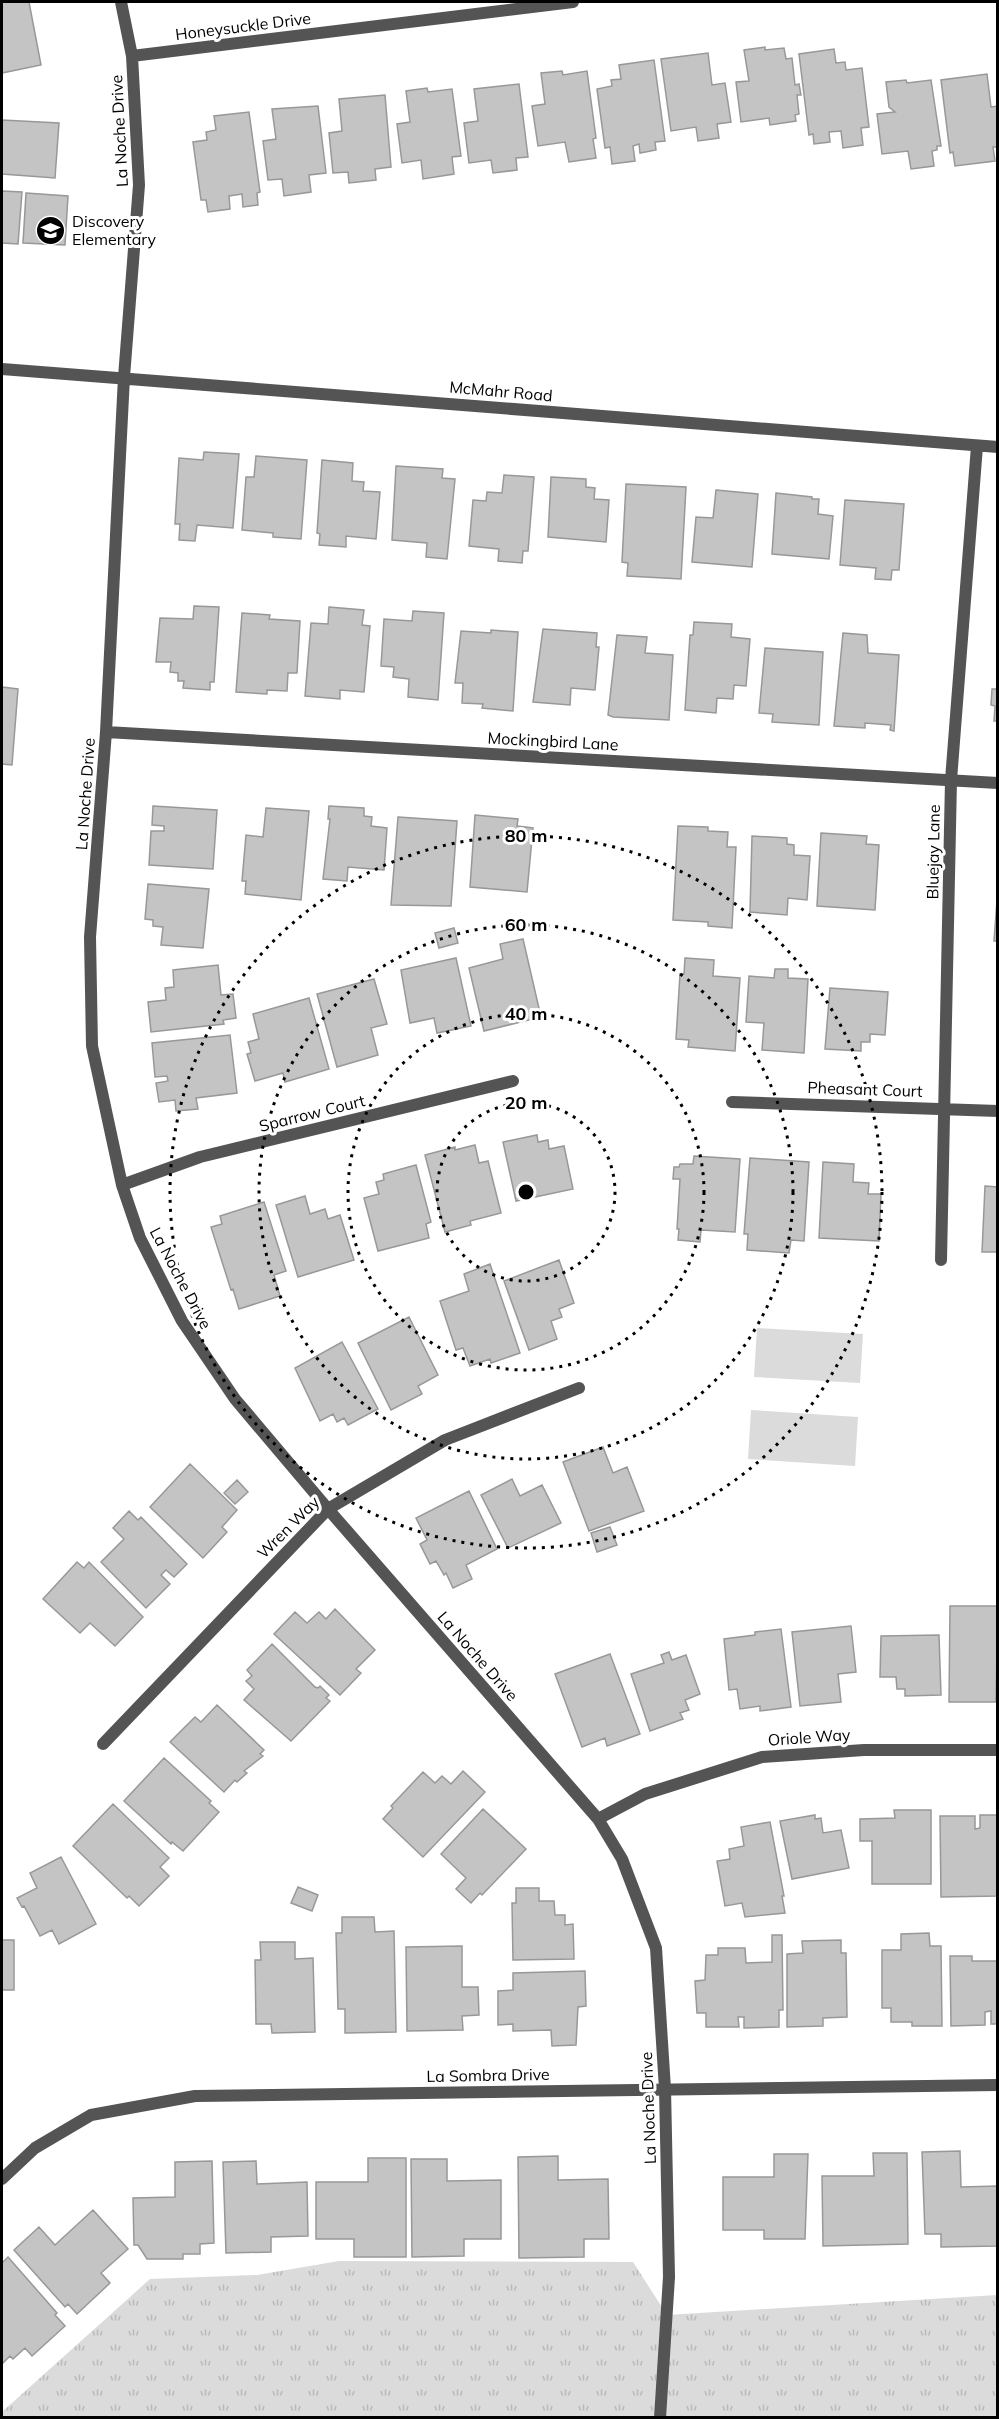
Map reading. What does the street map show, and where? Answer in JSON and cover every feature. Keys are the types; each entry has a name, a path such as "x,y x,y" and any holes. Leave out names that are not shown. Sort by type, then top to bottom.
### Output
{"street":[{"name":"La Noche Drive","path":"121,2 132,56 139,185 124,377 106,732 90,937 92,1046 122,1185 140,1238 182,1321 235,1399 598,1819 622,1859 656,1948 665,2089 669,2277 660,2418"},
{"name":"Honeysuckle Drive","path":"132,56 573,2"},
{"name":"McMahr Road","path":"2,369 998,447"},
{"name":"Bluejay Lane","path":"942,1260 951,780 977,446"},
{"name":"Mockingbird Lane","path":"106,732 998,783"},
{"name":"Sparrow Court","path":"122,1185 200,1157 513,1081"},
{"name":"Pheasant Court","path":"732,1102 998,1110"},
{"name":"Wren Way","path":"103,1744 328,1509 445,1440 579,1388"},
{"name":"Oriole Way","path":"598,1819 645,1794 762,1757 864,1750 998,1750"},
{"name":"La Sombra Drive","path":"2,2179 35,2148 91,2115 195,2096 998,2085"}],"green space":[{"path":"757,1328 863,1334 860,1383 754,1377"},
{"path":"751,1410 858,1417 855,1466 748,1459"},
{"path":"339,2261 633,2262 667,2315 997,2295 997,2417 2,2418 2,2412 150,2279 257,2275"}],"building":[{"path":"2,2 29,2 41,65 2,73"},
{"path":"765,47 765,50 784,48 786,59 792,58 795,85 799,84 801,95 797,95 799,114 795,115 796,121 770,125 769,118 741,122 736,82 749,81 744,50"},
{"path":"834,49 836,63 845,62 846,70 862,68 869,127 861,128 863,145 843,148 841,131 829,132 830,142 814,144 813,134 809,135 799,54"},
{"path":"708,53 712,85 725,83 731,122 717,124 719,138 698,141 696,127 671,131 661,59"},
{"path":"654,60 665,141 655,142 656,150 640,153 639,144 633,146 635,161 612,164 610,147 605,148 597,89 612,86 611,80 621,79 619,65"},
{"path":"562,71 563,75 587,71 596,138 593,139 596,158 569,162 565,142 538,146 532,106 545,104 541,73"},
{"path":"987,74 991,107 998,106 998,147 993,147 995,161 955,166 953,152 950,153 941,80"},
{"path":"906,80 907,83 931,80 941,146 937,146 937,150 932,151 934,166 911,169 908,151 882,154 877,114 895,112 889,107 886,82"},
{"path":"519,84 528,157 516,158 517,170 493,173 491,160 469,163 464,123 478,121 474,89"},
{"path":"427,88 428,92 452,89 461,156 452,157 454,174 423,179 421,160 402,163 397,124 410,122 406,91"},
{"path":"385,95 391,167 375,169 376,180 349,183 348,172 333,173 329,133 342,131 339,99"},
{"path":"318,106 326,173 309,175 311,192 284,196 282,179 268,180 263,141 276,139 272,109"},
{"path":"249,112 260,192 257,193 258,205 243,207 242,194 229,196 230,209 208,212 206,200 201,200 193,142 207,140 206,132 216,130 214,116"},
{"path":"2,120 59,123 55,178 2,174"},
{"path":"2,191 22,192 18,244 2,243"},
{"path":"26,193 68,196 65,245 23,243"},
{"path":"204,452 239,454 233,528 197,525 195,541 179,540 180,524 175,524 179,458 203,460"},
{"path":"256,456 307,460 301,539 273,537 273,533 242,530 246,477 254,477"},
{"path":"322,460 353,463 352,481 364,482 363,491 380,492 376,539 346,536 346,547 319,545 320,534 317,533"},
{"path":"396,466 443,469 442,478 455,479 447,559 426,557 427,543 392,540"},
{"path":"504,475 534,477 528,551 523,551 522,563 498,561 499,549 469,546 473,500 486,501 487,492 502,493"},
{"path":"551,477 586,479 586,487 595,488 594,499 609,500 606,542 548,537"},
{"path":"626,484 686,487 681,579 627,576 628,563 622,562"},
{"path":"716,490 758,494 752,567 692,562 696,517 713,518"},
{"path":"776,493 819,499 818,514 833,516 829,559 772,554"},
{"path":"845,500 904,504 899,570 892,570 891,580 875,579 876,568 840,565"},
{"path":"194,606 219,607 214,682 210,682 210,690 183,688 184,681 178,681 178,673 170,672 171,662 156,662 160,618 193,619"},
{"path":"329,607 364,610 362,625 370,626 364,692 340,690 340,699 305,696 311,623 328,624"},
{"path":"413,611 444,613 438,700 408,697 409,679 393,677 394,667 381,666 384,619 412,621"},
{"path":"242,613 270,615 269,619 300,621 297,673 288,673 287,691 267,690 267,694 236,692"},
{"path":"694,622 732,624 731,637 750,639 746,686 734,685 733,699 717,698 716,713 685,710 690,635 693,635"},
{"path":"543,629 597,633 596,647 599,647 595,690 571,688 570,705 533,702"},
{"path":"491,630 518,632 513,711 482,708 483,704 462,703 463,683 455,683 461,631 491,633"},
{"path":"843,633 867,635 868,653 899,655 894,731 890,730 891,725 865,723 865,728 834,726"},
{"path":"617,635 647,637 645,653 673,655 669,720 608,715"},
{"path":"765,648 823,652 819,725 772,722 773,714 759,713"},
{"path":"2,687 18,689 12,765 2,764"},
{"path":"992,689 998,689 998,721 994,721 995,706 991,705"},
{"path":"153,806 217,810 213,869 149,865 151,831 164,831 164,826 152,825"},
{"path":"329,806 364,808 364,816 372,817 371,826 387,828 384,870 348,867 347,881 323,879 330,819 328,819"},
{"path":"266,808 309,811 301,900 245,894 246,881 242,881 246,835 263,837"},
{"path":"475,815 518,819 517,826 533,828 527,892 470,887"},
{"path":"398,817 457,821 451,906 391,905"},
{"path":"678,826 708,827 708,831 728,832 727,847 736,847 732,928 708,926 708,922 673,920"},
{"path":"821,833 867,836 866,844 879,845 875,910 817,906"},
{"path":"752,836 787,838 787,844 794,845 794,855 810,856 807,900 788,898 787,915 750,912"},
{"path":"148,884 209,889 203,948 161,945 163,927 153,926 153,920 145,919"},
{"path":"998,887 998,941 994,941"},
{"path":"454,928 458,943 439,948 435,933"},
{"path":"523,939 541,1017 484,1031 469,968 503,959 500,944"},
{"path":"456,958 471,1026 437,1033 434,1018 410,1023 401,970"},
{"path":"685,958 714,960 713,976 740,978 735,1051 688,1047 689,1040 676,1039 680,974 684,974"},
{"path":"218,965 221,995 233,994 236,1018 223,1020 224,1024 151,1032 148,1002 166,1000 165,988 174,987 173,970"},
{"path":"775,969 788,969 788,978 808,979 804,1053 762,1050 764,1023 746,1022 749,976 774,978"},
{"path":"374,979 387,1024 371,1028 378,1055 337,1067 317,994"},
{"path":"830,988 888,992 885,1035 870,1034 870,1042 861,1042 861,1051 825,1049"},
{"path":"309,998 329,1069 285,1082 283,1073 255,1081 247,1054 251,1053 248,1042 259,1039 253,1014"},
{"path":"230,1035 237,1093 196,1098 198,1109 176,1111 175,1100 159,1102 156,1083 168,1081 167,1076 155,1077 152,1043"},
{"path":"537,1135 538,1142 548,1140 549,1149 564,1146 573,1189 516,1201 503,1142"},
{"path":"475,1145 479,1163 488,1161 501,1213 470,1221 471,1225 445,1232 425,1155 455,1147 455,1150"},
{"path":"694,1156 740,1159 735,1232 701,1230 700,1242 678,1240 680,1179 673,1179 674,1167 679,1167 680,1164 693,1164"},
{"path":"750,1158 809,1162 804,1241 791,1240 789,1253 747,1250 748,1234 744,1234"},
{"path":"823,1162 854,1164 853,1182 869,1183 868,1194 881,1194 879,1241 819,1238"},
{"path":"416,1165 431,1222 426,1224 429,1238 378,1251 364,1198 379,1194 376,1182 384,1180 383,1174"},
{"path":"985,1186 998,1187 998,1252 982,1252"},
{"path":"305,1196 310,1214 325,1209 328,1219 340,1215 354,1260 298,1277 276,1205"},
{"path":"264,1202 286,1271 274,1275 280,1296 239,1309 211,1227 222,1224 220,1216"},
{"path":"559,1260 574,1303 559,1309 562,1317 551,1321 557,1339 529,1350 504,1281"},
{"path":"490,1264 520,1353 491,1363 490,1359 470,1366 463,1348 456,1350 440,1301 469,1291 464,1274"},
{"path":"409,1317 438,1375 418,1386 422,1394 391,1410 358,1343"},
{"path":"342,1342 378,1409 348,1425 344,1418 337,1422 333,1414 320,1421 295,1368"},
{"path":"603,1447 613,1473 627,1467 644,1511 589,1531 563,1462"},
{"path":"190,1464 237,1510 222,1527 227,1532 203,1558 150,1507"},
{"path":"512,1479 520,1496 542,1485 561,1523 508,1548 481,1495"},
{"path":"237,1480 248,1492 235,1504 224,1493"},
{"path":"469,1491 497,1549 466,1565 472,1579 453,1588 446,1573 444,1575 436,1561 430,1564 420,1544 427,1540 416,1518"},
{"path":"129,1511 138,1520 141,1517 187,1564 174,1577 166,1570 161,1575 170,1584 146,1608 101,1562 124,1539 113,1528"},
{"path":"610,1527 617,1545 597,1552 591,1533"},
{"path":"77,1562 84,1568 89,1562 143,1617 115,1646 90,1623 80,1633 43,1599"},
{"path":"950,1606 998,1606 996,1702 949,1702"},
{"path":"335,1609 375,1650 356,1669 361,1673 340,1695 274,1634 295,1612 307,1623 319,1612 326,1619"},
{"path":"851,1626 856,1672 838,1674 841,1702 800,1706 792,1632"},
{"path":"781,1629 791,1707 760,1711 760,1706 740,1709 737,1689 729,1690 724,1639"},
{"path":"939,1635 941,1695 905,1696 905,1689 897,1689 896,1677 880,1677 881,1636"},
{"path":"272,1644 315,1687 320,1686 329,1695 326,1698 330,1701 291,1741 244,1700 254,1689 246,1681 252,1676 247,1670"},
{"path":"669,1652 672,1660 686,1655 700,1694 685,1700 689,1710 680,1713 683,1719 650,1731 631,1674 664,1663 661,1655"},
{"path":"610,1654 640,1734 607,1746 605,1738 582,1747 555,1674"},
{"path":"217,1705 264,1750 260,1754 263,1756 244,1771 247,1773 237,1782 235,1780 224,1792 170,1742 195,1717 201,1722"},
{"path":"164,1758 211,1801 209,1803 219,1812 183,1851 172,1842 171,1844 124,1801"},
{"path":"463,1771 485,1792 423,1857 383,1819 393,1808 391,1806 423,1772 435,1783 442,1776 451,1784"},
{"path":"113,1804 169,1858 160,1867 169,1876 139,1906 129,1896 127,1898 73,1846"},
{"path":"483,1809 526,1849 482,1895 480,1893 471,1903 456,1889 466,1878 441,1854"},
{"path":"894,1810 931,1810 931,1884 872,1884 872,1841 860,1841 860,1819 895,1818"},
{"path":"815,1815 815,1819 821,1818 823,1833 841,1830 849,1868 792,1879 780,1821"},
{"path":"980,1815 998,1815 998,1896 941,1897 940,1816 975,1816 975,1829 980,1828"},
{"path":"770,1822 785,1913 745,1917 742,1903 725,1906 717,1861 730,1859 729,1849 744,1846 741,1827"},
{"path":"61,1857 96,1924 59,1944 52,1930 40,1936 24,1906 22,1907 17,1898 37,1888 30,1873"},
{"path":"298,1887 318,1895 312,1911 291,1903"},
{"path":"516,1888 539,1888 539,1901 554,1901 555,1915 565,1915 565,1925 573,1924 574,1959 513,1960 512,1903 516,1903"},
{"path":"342,1917 374,1917 375,1932 394,1931 396,2032 345,2033 345,2009 338,2009 336,1933 342,1933"},
{"path":"929,1933 930,1946 941,1946 942,2026 912,2026 912,2022 891,2022 891,2008 882,2008 882,1950 901,1950 901,1934"},
{"path":"772,1935 782,1935 783,2010 779,2010 779,2027 744,2028 744,2017 738,2017 739,2027 706,2027 706,2013 697,2013 695,1981 705,1980 706,1955 718,1955 718,1948 745,1948 746,1963 772,1962"},
{"path":"2,1940 14,1940 14,1990 2,1990"},
{"path":"841,1940 841,1953 846,1953 847,2017 823,2018 823,2026 787,2027 787,1954 803,1953 802,1941"},
{"path":"260,1942 295,1942 295,1959 313,1958 315,2032 272,2033 271,2024 256,2024 255,1960 261,1960"},
{"path":"462,1946 462,1987 478,1987 479,2015 462,2016 463,2030 407,2031 406,1947"},
{"path":"950,1956 972,1956 972,1961 998,1961 998,2024 991,2024 991,2011 985,2012 985,2025 951,2026"},
{"path":"585,1971 586,2006 578,2007 576,2045 552,2046 551,2030 513,2031 513,2024 498,2025 498,1991 513,1990 513,1973"},
{"path":"960,2151 961,2187 998,2186 998,2246 941,2247 941,2234 925,2234 922,2152"},
{"path":"873,2153 907,2153 908,2244 823,2246 822,2176 874,2176"},
{"path":"774,2154 808,2154 805,2239 764,2239 764,2230 723,2230 723,2177 774,2177"},
{"path":"558,2156 558,2180 608,2179 609,2239 584,2239 584,2257 519,2258 518,2157"},
{"path":"368,2158 406,2158 406,2257 354,2257 354,2239 316,2239 316,2182 368,2182"},
{"path":"411,2159 447,2159 447,2181 501,2180 501,2239 464,2239 464,2256 412,2257"},
{"path":"212,2161 214,2243 200,2244 200,2254 183,2254 183,2259 147,2259 138,2245 134,2245 133,2198 175,2197 175,2162"},
{"path":"256,2161 257,2184 307,2182 308,2236 271,2237 271,2252 226,2253 223,2162"},
{"path":"93,2210 128,2249 101,2273 110,2283 77,2314 68,2304 65,2307 14,2250 39,2227 55,2245"},
{"path":"8,2257 57,2313 55,2315 65,2326 32,2356 25,2348 13,2359 10,2356 2,2364 2,2263"}],"place":[{"name":"Discovery Elementary","path":"51,230"}]}
